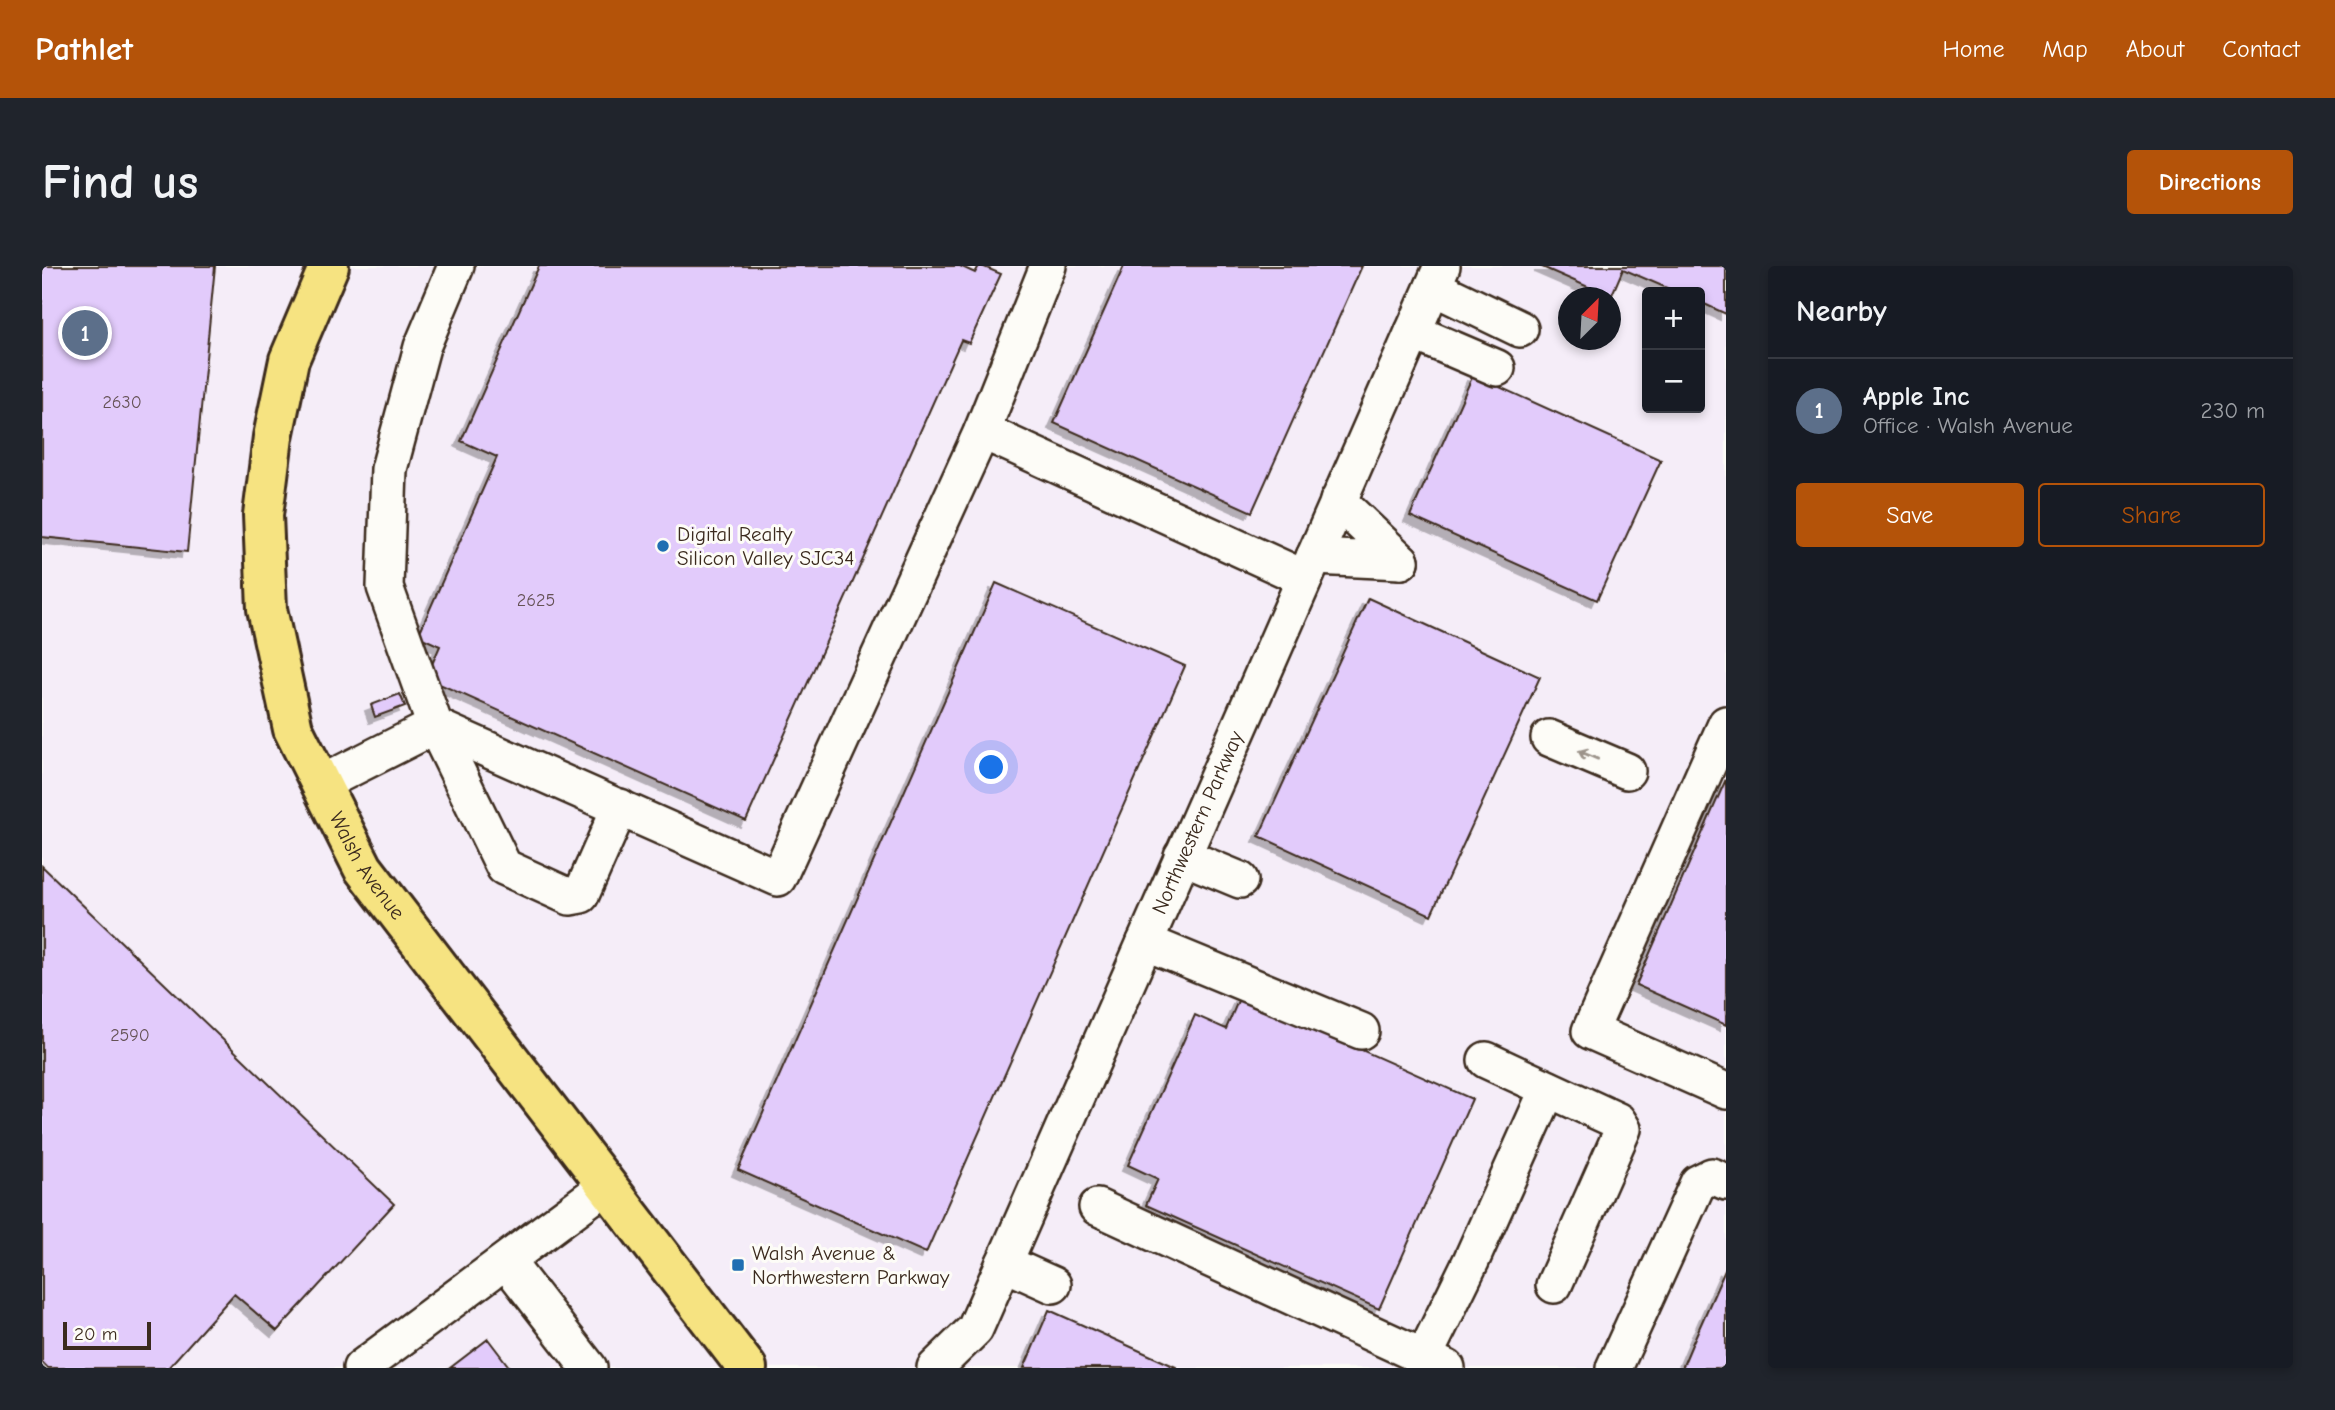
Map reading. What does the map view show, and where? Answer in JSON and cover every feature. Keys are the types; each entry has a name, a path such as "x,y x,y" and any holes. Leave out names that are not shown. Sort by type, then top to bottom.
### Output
{"main road":[{"name":"Walsh Avenue","path":"329,266 289,360 272,437 263,515 267,609 293,729 363,869 747,1368"}],"street":[{"path":"456,266 422,346 390,470 385,587 435,726 503,867 570,897 580,895 620,807"},
{"path":"435,726 778,878 982,430 1048,266"},
{"path":"1437,277 1520,329"},
{"name":"Northwestern Parkway","path":"935,1368 975,1329 1437,277"},
{"path":"1413,332 1497,368"},
{"path":"982,430 1309,567 1401,561 1338,501"},
{"path":"1726,724 1590,1031 1726,1091"},
{"path":"320,784 435,726"},
{"path":"1549,738 1627,771"},
{"path":"1182,856 1240,880"},
{"path":"1145,942 1361,1031"},
{"path":"1486,1060 1618,1121 1623,1129 1554,1285"},
{"path":"1097,1207 1436,1363 1471,1261 1548,1089"},
{"path":"1614,1368 1698,1183 1712,1176 1726,1182"},
{"path":"361,1368 606,1186"},
{"path":"506,1261 589,1368"},
{"path":"1004,1263 1053,1285"}],"shaded area":[{"path":"42,266 1726,266 1726,1368 42,1368"}],"building":[{"path":"42,266 215,266 187,552 42,537"},
{"name":"Digital Realty Silicon Valley SJC34","path":"539,266 960,266 975,273 979,266 982,266 1001,274 969,343 961,340 746,821 426,678 440,646 418,636 497,457 461,441"},
{"path":"1124,266 1362,266 1252,512 1054,423"},
{"path":"1540,266 1726,266 1726,314 1705,304 1705,287 1664,287 1623,269 1615,287 1588,287"},
{"path":"1473,375 1661,460 1597,600 1410,516"},
{"path":"996,583 1185,666 926,1253 738,1170"},
{"path":"1368,598 1540,677 1431,915 1259,836"},
{"path":"400,694 405,706 375,717 371,705"},
{"path":"1726,779 1726,1025 1636,985"},
{"path":"42,866 394,1204 277,1331 234,1294 168,1368 48,1368 42,1362"},
{"path":"1240,996 1472,1099 1379,1309 1146,1205 1158,1179 1128,1165 1195,1015 1226,1029"},
{"path":"1726,1268 1726,1368 1682,1368 1693,1342"},
{"path":"1049,1310 1178,1368 1024,1368"},
{"path":"488,1339 510,1368 450,1368"}],"place":[{"name":"Apple Inc","path":"85,333"},
{"name":"Digital Realty Silicon Valley SJC34","path":"663,546"},
{"name":"Walsh Avenue & Northwestern Parkway","path":"738,1265"}]}
